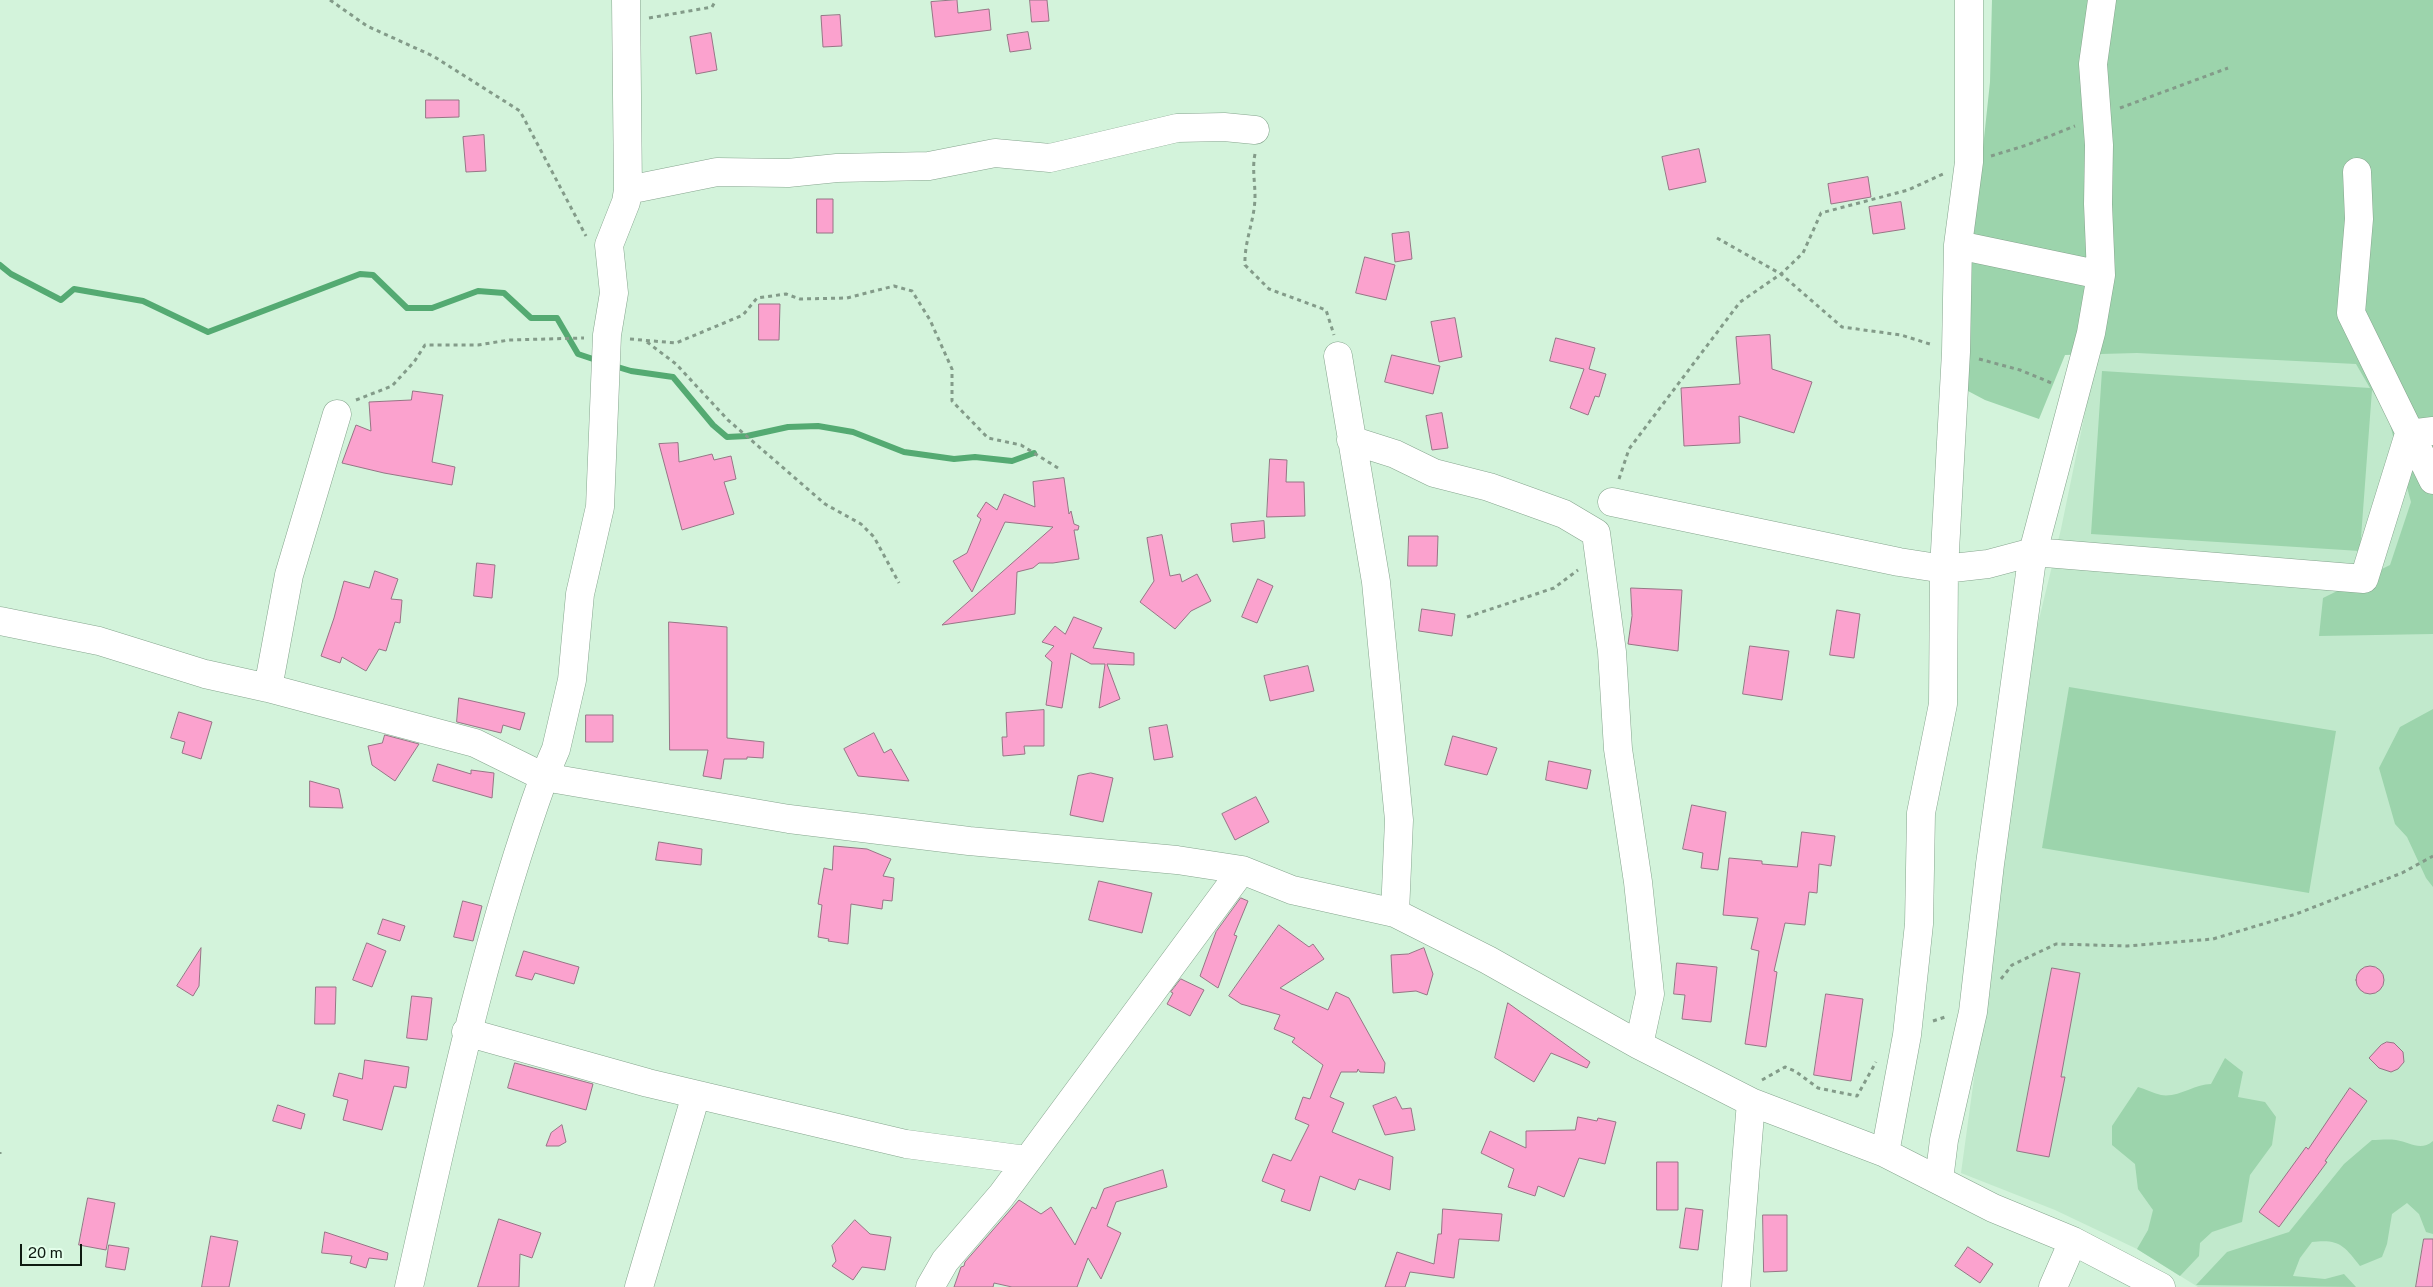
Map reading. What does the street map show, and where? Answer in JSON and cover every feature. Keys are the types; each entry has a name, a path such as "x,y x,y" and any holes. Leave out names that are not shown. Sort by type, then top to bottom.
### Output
{"street":[{"path":"1885,1153 1907,1035 1919,924 1921,812 1943,704 1944,569 1956,352 1958,245 1969,162 1969,0"},
{"path":"1939,1180 1944,1140 1973,1012 1990,864 2033,552 2074,401 2091,332 2102,276 2098,204 2099,145 2093,64 2102,0"},
{"path":"409,1287 466,1032 518,852 544,777 556,749 572,680 580,594 600,507 607,335 614,293 609,245 626,202 628,190 626,12"},
{"path":"628,190 717,172 788,173 837,168 929,166 995,153 1050,158 1176,128 1224,127 1255,130"},
{"path":"2357,172 2359,219 2352,313 2421,432 2433,480"},
{"path":"1958,245 2102,276"},
{"path":"1338,356 1376,582 1398,811 1395,913"},
{"path":"268,688 289,575 337,414"},
{"path":"1612,502 1899,562 1944,569 1988,564 2033,552 2364,579 2421,432"},
{"path":"1351,440 1395,454 1434,474 1489,486 1564,514 1596,533 1612,652 1618,749 1638,882 1650,994 1640,1045"},
{"path":"0,621 99,642 206,674 268,688 475,743 544,777 790,819 969,841 1177,860 1242,870 1292,890 1395,913 1488,960 1640,1045 1751,1102 1885,1153 1993,1208 2073,1241 2161,1287"},
{"path":"930,1287 946,1261 1000,1196 1242,870"},
{"path":"466,1032 696,1095 906,1144 1026,1160"},
{"path":"639,1287 696,1095"},
{"path":"1736,1287 1751,1102"},
{"path":"2053,1287 2073,1241"}],"path":[{"path":"330,0 367,26 433,56 520,111 564,198 594,250 611,267"},
{"path":"626,12 712,7 716,0"},
{"path":"1612,502 1629,449 1740,302 1781,274 1803,253 1821,212 1908,190 1969,162 2027,145 2228,68"},
{"path":"1255,130 1259,135 1254,157 1255,197 1245,248 1245,265 1269,289 1326,310 1332,325 1338,356"},
{"path":"1717,238 1781,274 1842,327 1902,335 2020,370 2058,386 2074,401"},
{"path":"337,414 348,404 361,397 392,386 414,362 425,345 478,345 509,340 572,340 607,335 646,342 676,343 743,315 757,298 786,294 800,299 846,298 894,286 912,290 930,320 952,369 952,401 988,438 1021,446 1058,468"},
{"path":"646,342 676,364 728,420 825,504 861,524 874,538 899,583"},
{"path":"1467,617 1554,588 1582,567"},
{"path":"1907,1035 1926,1023 1955,1014 1973,1012 2012,965 2056,944 2127,946 2213,939 2296,914 2402,873 2433,856"},
{"path":"1751,1102 1759,1081 1785,1067 1796,1071 1818,1088 1857,1096 1879,1057"}],"shaded area":[{"path":"1992,0 2433,0 2433,634 2319,636 2323,598 2390,565 2411,502 2388,417 2372,390 2360,551 2091,534 2102,371 2370,388 2356,364 2137,353 2065,355 2039,419 1985,400 1968,391 1966,307 1990,82"},
{"path":"2433,0 2433,1287 2198,1287 2137,1249 2055,1210 1961,1173 2034,640 2061,529 2086,408 2092,362 2116,282"},
{"path":"2069,687 2336,731 2309,893 2042,848"},
{"path":"2433,709 2433,887 2426,878 2407,837 2395,824 2379,768 2400,727"},
{"path":"2225,1058 2243,1072 2238,1097 2265,1102 2276,1117 2272,1145 2250,1175 2242,1222 2212,1232 2200,1243 2199,1256 2180,1276 2137,1249 2148,1230 2153,1210 2138,1189 2135,1164 2112,1145 2112,1126 2138,1087 2161,1095 2174,1095 2199,1086 2211,1084"},
{"path":"2372,1140 2396,1140 2419,1146 2424,1146 2433,1141 2433,1234 2426,1232 2419,1214 2407,1203 2392,1214 2387,1244 2382,1257 2360,1266 2350,1253 2340,1245 2321,1241 2312,1242 2300,1258 2293,1276 2325,1279 2344,1274 2356,1287 2196,1285 2227,1252 2289,1232 2344,1164"}],"building":[{"path":"957,0 958,13 989,9 991,30 935,37 931,2"},
{"path":"1030,0 1047,0 1049,21 1032,22"},
{"path":"840,15 842,46 823,47 821,16"},
{"path":"1028,32 1031,49 1010,52 1007,35"},
{"path":"711,33 717,70 696,74 690,37"},
{"path":"426,100 459,100 459,117 426,118"},
{"path":"484,135 486,171 466,172 463,137"},
{"path":"1699,149 1706,182 1669,190 1662,157"},
{"path":"1868,177 1871,197 1831,204 1828,184"},
{"path":"817,199 833,199 833,233 817,233"},
{"path":"1901,202 1905,229 1873,234 1869,207"},
{"path":"1409,232 1412,259 1395,262 1392,234"},
{"path":"1365,257 1395,265 1386,300 1356,293"},
{"path":"759,304 780,304 779,340 759,340"},
{"path":"1455,318 1462,357 1439,362 1431,322"},
{"path":"1770,335 1772,369 1812,382 1794,433 1739,416 1740,443 1684,446 1681,388 1740,384 1736,337"},
{"path":"1556,338 1595,348 1589,369 1606,374 1599,397 1595,396 1588,415 1570,408 1584,369 1550,361"},
{"path":"1392,355 1440,366 1433,394 1385,382"},
{"path":"413,391 443,395 432,462 455,467 452,485 384,473 342,463 356,425 371,431 369,402 411,400"},
{"path":"1442,413 1448,448 1432,450 1426,416"},
{"path":"678,443 679,462 712,454 714,460 731,456 736,479 724,482 734,514 682,530 659,444"},
{"path":"1270,459 1287,460 1286,482 1304,482 1305,516 1267,517"},
{"path":"1064,478 1069,514 1071,511 1074,524 1079,526 1078,530 1074,530 1079,559 1039,563 1033,568 1017,572 1015,614 942,625 1053,527 1005,522 972,592 953,561 967,553 981,519 977,516 986,502 997,510 1004,494 1035,507 1033,482"},
{"path":"1264,521 1265,538 1233,542 1231,524"},
{"path":"1162,535 1170,576 1180,574 1182,582 1197,574 1211,601 1191,611 1175,629 1140,602 1154,581 1147,538"},
{"path":"1409,536 1438,536 1437,566 1408,566"},
{"path":"477,563 495,565 492,598 474,596"},
{"path":"375,571 398,579 391,599 402,600 400,623 395,622 386,651 379,649 366,671 342,657 340,663 321,656 344,581 369,588"},
{"path":"1258,579 1273,586 1257,623 1242,617"},
{"path":"1631,588 1682,590 1678,651 1628,644 1632,616"},
{"path":"1422,609 1455,614 1452,636 1419,631"},
{"path":"1837,610 1860,614 1854,658 1830,655"},
{"path":"1074,617 1102,628 1093,648 1134,653 1134,665 1107,664 1120,699 1099,708 1105,664 1091,664 1071,653 1062,708 1046,705 1052,662 1045,656 1054,646 1042,642 1055,626 1065,634"},
{"path":"669,622 727,627 727,738 764,742 763,758 724,759 721,779 703,776 708,750 670,750"},
{"path":"1750,646 1789,651 1782,700 1743,694"},
{"path":"1308,666 1314,691 1270,701 1264,676"},
{"path":"459,698 525,713 520,730 503,725 501,733 457,722"},
{"path":"1044,710 1044,746 1024,746 1025,754 1003,756 1002,737 1007,737 1006,713"},
{"path":"179,712 212,722 201,759 182,753 185,742 171,738"},
{"path":"586,715 613,715 613,742 586,742"},
{"path":"1167,725 1173,757 1154,760 1149,728"},
{"path":"874,733 884,753 891,749 909,781 858,776 844,749"},
{"path":"385,735 419,744 395,781 372,765 368,746 382,743"},
{"path":"1453,736 1497,748 1487,775 1445,765"},
{"path":"1549,761 1591,770 1587,789 1546,780"},
{"path":"438,764 471,774 471,770 494,773 492,798 433,781"},
{"path":"1091,773 1113,778 1103,822 1070,815 1078,776"},
{"path":"310,781 339,789 343,808 310,807"},
{"path":"1256,797 1269,822 1235,840 1222,814"},
{"path":"1692,805 1726,812 1718,870 1701,868 1703,853 1683,849"},
{"path":"1802,832 1835,836 1831,866 1819,864 1817,893 1809,892 1805,925 1785,923 1774,971 1777,972 1766,1047 1745,1044 1759,951 1751,949 1758,918 1723,915 1729,858 1762,861 1762,864 1797,867"},
{"path":"659,842 702,849 701,865 656,860"},
{"path":"834,846 867,849 891,859 883,876 894,878 892,901 883,900 882,909 851,904 848,944 828,941 829,939 818,937 822,905 818,904 824,868 832,870"},
{"path":"1099,881 1152,893 1142,933 1089,920"},
{"path":"1241,898 1248,901 1234,935 1237,936 1218,988 1200,976 1216,932"},
{"path":"463,901 482,906 473,941 454,937"},
{"path":"383,919 405,926 400,941 378,934"},
{"path":"1279,925 1309,947 1313,944 1324,959 1280,988 1328,1010 1336,992 1349,998 1385,1063 1384,1073 1360,1072 1358,1069 1357,1072 1341,1072 1330,1097 1344,1103 1332,1132 1393,1157 1390,1190 1359,1179 1355,1190 1320,1176 1310,1211 1281,1201 1285,1190 1262,1181 1273,1154 1291,1161 1309,1125 1295,1119 1303,1097 1310,1099 1323,1065 1292,1042 1295,1038 1274,1029 1280,1015 1241,1004 1229,996"},
{"path":"367,943 386,951 372,987 353,980"},
{"path":"201,948 199,986 193,996 177,986"},
{"path":"1424,948 1433,974 1427,995 1416,991 1393,993 1391,955 1408,954"},
{"path":"524,951 579,967 574,984 535,973 532,980 516,976"},
{"path":"1677,963 1717,967 1711,1022 1682,1019 1685,995 1674,994"},
{"path":"2370,966 2380,970 2384,980 2380,990 2370,994 2360,990 2356,980 2360,970"},
{"path":"2052,968 2080,973 2061,1077 2065,1077 2049,1157 2017,1151"},
{"path":"1181,979 1204,990 1190,1016 1167,1004 1173,993 1171,992"},
{"path":"316,987 336,987 335,1024 315,1024"},
{"path":"1826,994 1863,999 1851,1081 1814,1075"},
{"path":"412,996 432,998 427,1040 407,1038"},
{"path":"1508,1003 1590,1062 1587,1068 1551,1053 1534,1082 1495,1058"},
{"path":"2387,1042 2394,1043 2403,1052 2404,1062 2398,1069 2391,1072 2379,1068 2369,1058 2381,1045"},
{"path":"365,1060 409,1067 406,1088 394,1086 382,1130 343,1120 348,1100 333,1096 339,1073 362,1079"},
{"path":"515,1063 593,1084 586,1110 508,1088"},
{"path":"2350,1088 2367,1101 2325,1161 2327,1162 2279,1227 2259,1212 2306,1147 2308,1149"},
{"path":"1396,1097 1402,1109 1411,1108 1415,1130 1385,1135 1373,1106"},
{"path":"278,1105 305,1114 301,1129 273,1121"},
{"path":"1578,1117 1597,1121 1598,1118 1616,1122 1605,1164 1579,1158 1564,1197 1538,1186 1535,1196 1508,1187 1514,1169 1481,1153 1490,1131 1526,1148 1526,1131 1575,1130"},
{"path":"562,1125 566,1142 559,1146 546,1146 551,1133"},
{"path":"1657,1162 1678,1162 1678,1210 1657,1210"},
{"path":"1163,1170 1167,1187 1116,1202 1107,1226 1121,1233 1101,1279 1088,1258 1077,1287 1012,1287 994,1283 993,1287 954,1287 961,1267 964,1266 965,1262 1019,1200 1041,1214 1051,1207 1075,1245 1092,1207 1096,1209 1104,1189"},
{"path":"88,1198 115,1203 106,1250 79,1245"},
{"path":"1686,1208 1703,1210 1698,1250 1680,1248"},
{"path":"1443,1209 1502,1214 1499,1241 1459,1239 1454,1278 1410,1272 1405,1287 1385,1287 1397,1252 1434,1264 1438,1234 1441,1234"},
{"path":"1763,1215 1787,1215 1787,1271 1764,1272"},
{"path":"499,1219 541,1233 532,1258 520,1254 519,1287 478,1287"},
{"path":"855,1220 870,1234 891,1237 885,1270 862,1267 853,1280 832,1266 836,1261 832,1246"},
{"path":"325,1232 388,1253 387,1260 369,1258 366,1268 350,1263 352,1256 322,1253"},
{"path":"211,1236 238,1241 229,1287 202,1287"},
{"path":"2424,1239 2433,1239 2433,1287 2416,1287"},
{"path":"109,1245 129,1248 125,1270 106,1267"},
{"path":"1968,1247 1993,1264 1980,1283 1955,1266"}],"waterway":[{"path":"0,265 11,274 61,300 74,289 143,301 208,332 360,274 373,275 407,308 432,308 478,291 504,293 531,318 557,318 578,354 599,361"},
{"path":"611,365 631,371 673,377 713,425 727,437 747,436 788,427 818,426 853,432 904,452 954,459 975,457 1012,461 1034,453"}]}
